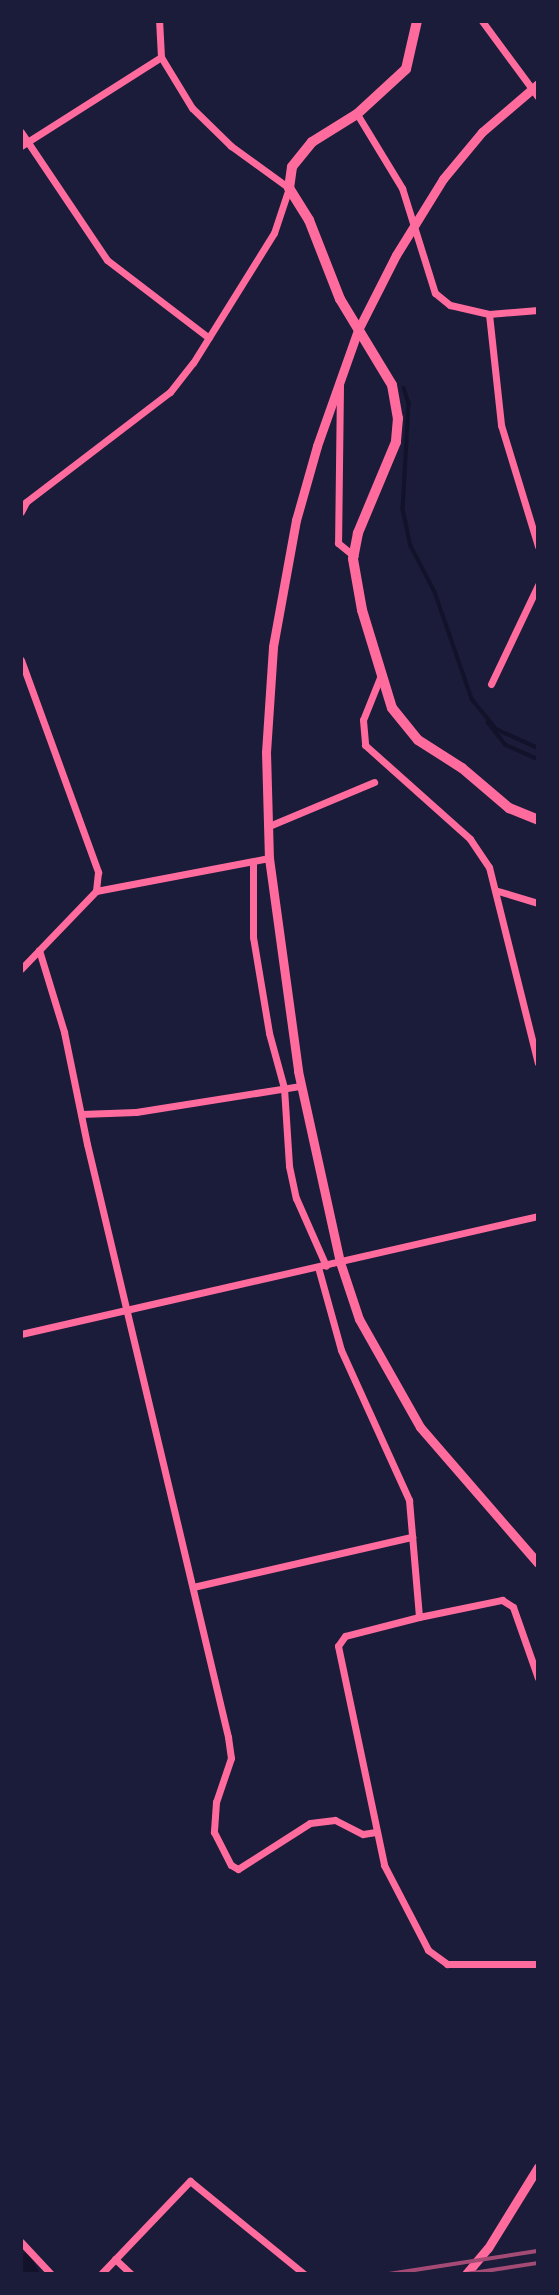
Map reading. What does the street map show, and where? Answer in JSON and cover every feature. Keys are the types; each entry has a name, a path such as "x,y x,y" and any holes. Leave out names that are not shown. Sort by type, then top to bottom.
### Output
{"main road":[{"path":"417,21 406,69 357,114 312,142 292,167 289,188 309,220 327,271 358,330 392,384 398,418 396,442 358,533 354,556 356,584 392,708 418,740 463,768 509,808 538,820"}],"street":[{"path":"21,512 26,502 170,392 209,338 274,233 289,188 231,146 192,108 161,57 159,21"},
{"path":"482,21 516,71 538,97"},
{"path":"24,144 161,57"},
{"path":"538,84 482,132 443,179 396,255 358,330 313,458 282,587 266,752 270,858 301,1086 340,1262 359,1319 420,1427 538,1563"},
{"path":"357,114 402,188 435,293 450,304 489,314 538,310"},
{"path":"21,132 24,144 107,260 209,338"},
{"path":"489,314 500,425 538,546"},
{"path":"341,378 338,543 354,556"},
{"path":"21,494 26,502"},
{"path":"491,684 538,584"},
{"path":"21,660 90,839 98,872 96,891"},
{"path":"381,674 363,720 365,745 470,839 489,867 498,891 538,1063"},
{"path":"269,826 374,782"},
{"path":"21,969 96,891 270,858"},
{"path":"253,862 250,892 259,981 284,1088 289,1166 296,1198 322,1267 341,1350 409,1500 419,1617"},
{"path":"498,891 538,903"},
{"path":"39,950 61,1021 231,1758 216,1802 214,1832 231,1865 246,1867 290,1832 310,1822 335,1820 363,1834 376,1832"},
{"path":"81,1114 136,1112 301,1086"},
{"path":"21,1335 538,1216"},
{"path":"193,1587 412,1537"},
{"path":"538,1678 513,1607 502,1600 345,1636 338,1646 376,1832 393,1888 428,1950 447,1964 538,1964"},
{"path":"466,2274 509,2217 538,2167"},
{"path":"101,2274 190,2180 304,2274"},
{"path":"21,2242 51,2274"},
{"path":"115,2259 131,2274"}],"waterway":[{"path":"404,388 409,403 403,509 411,546 435,592 472,699 496,729 538,748"},
{"path":"488,722 506,745 538,759"},
{"path":"21,2264 27,2274"}],"railway":[{"path":"389,2274 538,2251"},
{"path":"466,2274 538,2263"}]}
